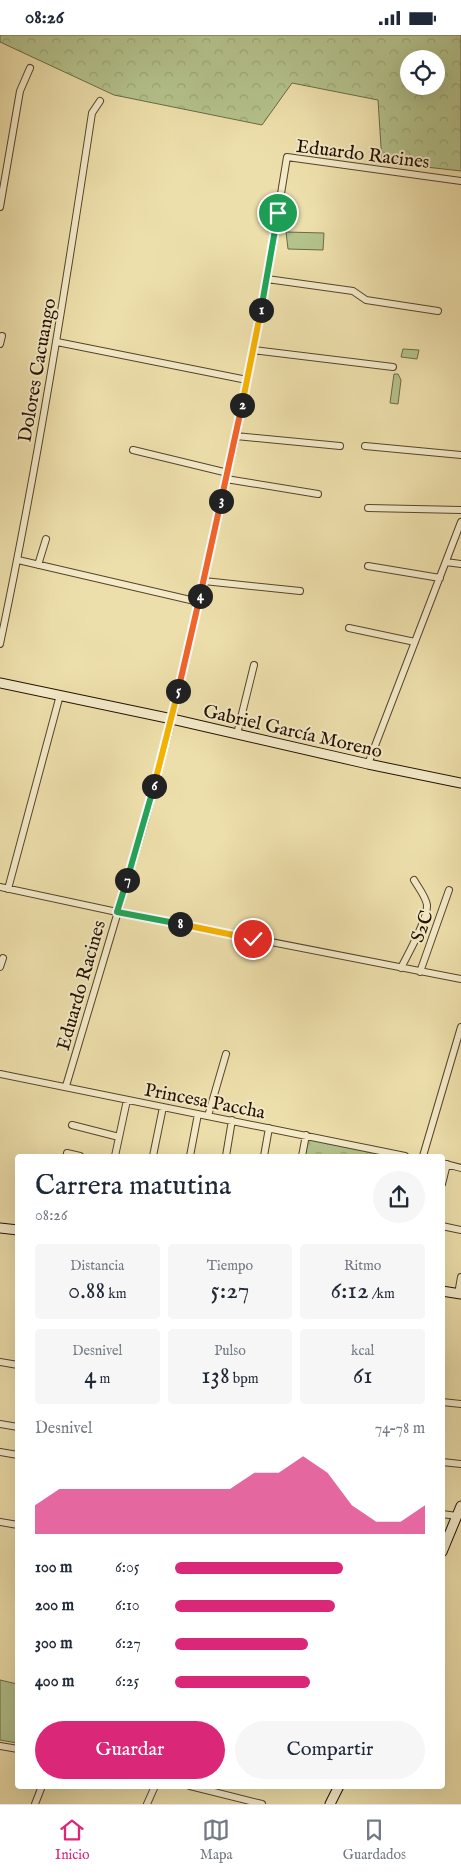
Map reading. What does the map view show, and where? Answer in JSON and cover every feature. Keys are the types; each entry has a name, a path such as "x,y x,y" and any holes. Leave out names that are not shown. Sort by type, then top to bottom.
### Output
{"street":[{"path":"0,207 20,91 30,68"},
{"name":"Dolores Cacuango","path":"0,644 18,559 56,341 92,113 100,101"},
{"name":"Eduardo Racines","path":"66,1087 145,821 172,719 236,436 267,279 287,157 461,181"},
{"path":"267,279 353,291 366,300 438,311"},
{"path":"0,344 2,336"},
{"path":"56,341 247,380"},
{"path":"253,350 393,367"},
{"path":"236,436 340,446"},
{"path":"364,446 461,455"},
{"path":"133,450 227,476 318,495"},
{"path":"368,508 461,510"},
{"path":"368,764 461,522"},
{"path":"38,565 46,539"},
{"path":"18,559 199,602"},
{"path":"446,562 461,564"},
{"path":"368,567 440,578"},
{"path":"204,581 300,591"},
{"path":"348,628 415,642"},
{"path":"237,734 254,665"},
{"name":"Gabriel García Moreno","path":"0,683 461,783"},
{"path":"8,889 60,695"},
{"path":"401,968 419,933 427,909 427,902 414,880"},
{"path":"0,887 117,912 461,979"},
{"name":"S2C","path":"420,971 449,890"},
{"path":"0,967 3,959"},
{"path":"423,1154 461,1027"},
{"path":"208,1116 226,1054"},
{"name":"Princesa Paccha","path":"0,1073 396,1154"},
{"path":"115,1154 127,1100"},
{"path":"153,1154 163,1107"},
{"path":"190,1154 198,1114"},
{"path":"226,1154 232,1120"},
{"path":"72,1125 119,1137"},
{"path":"264,1154 269,1128"},
{"path":"302,1154 306,1135"},
{"path":"67,1153 71,1154"},
{"path":"445,1164 461,1168"},
{"path":"445,1227 461,1230"},
{"path":"0,1228 15,1230"},
{"path":"445,1292 459,1294 461,1277"},
{"path":"0,1362 15,1364"},
{"path":"445,1402 461,1404"},
{"path":"0,1424 15,1426"},
{"path":"0,1452 15,1454"},
{"path":"445,1462 461,1463"},
{"path":"445,1544 461,1506"},
{"path":"445,1514 457,1516"},
{"path":"0,1522 15,1524"},
{"path":"0,1745 15,1748"},
{"path":"35,1804 41,1789"},
{"path":"147,1804 154,1789"},
{"path":"201,1789 247,1802 262,1804"},
{"path":"330,1804 338,1789"}],"green space":[{"path":"0,35 461,35 461,171 382,162 378,100 292,83 262,125 114,95 0,42"},
{"path":"286,232 324,233 323,250 288,249"},
{"path":"403,349 419,350 417,359 401,357"},
{"path":"394,374 398,374 401,380 398,404 390,403"},
{"path":"308,1139 381,1154 304,1154"},
{"path":"0,1680 15,1684 15,1743 0,1740"}],"route":[{"path":"253,939 117,912 145,821 172,719 204,581 236,436 278,213"}]}
